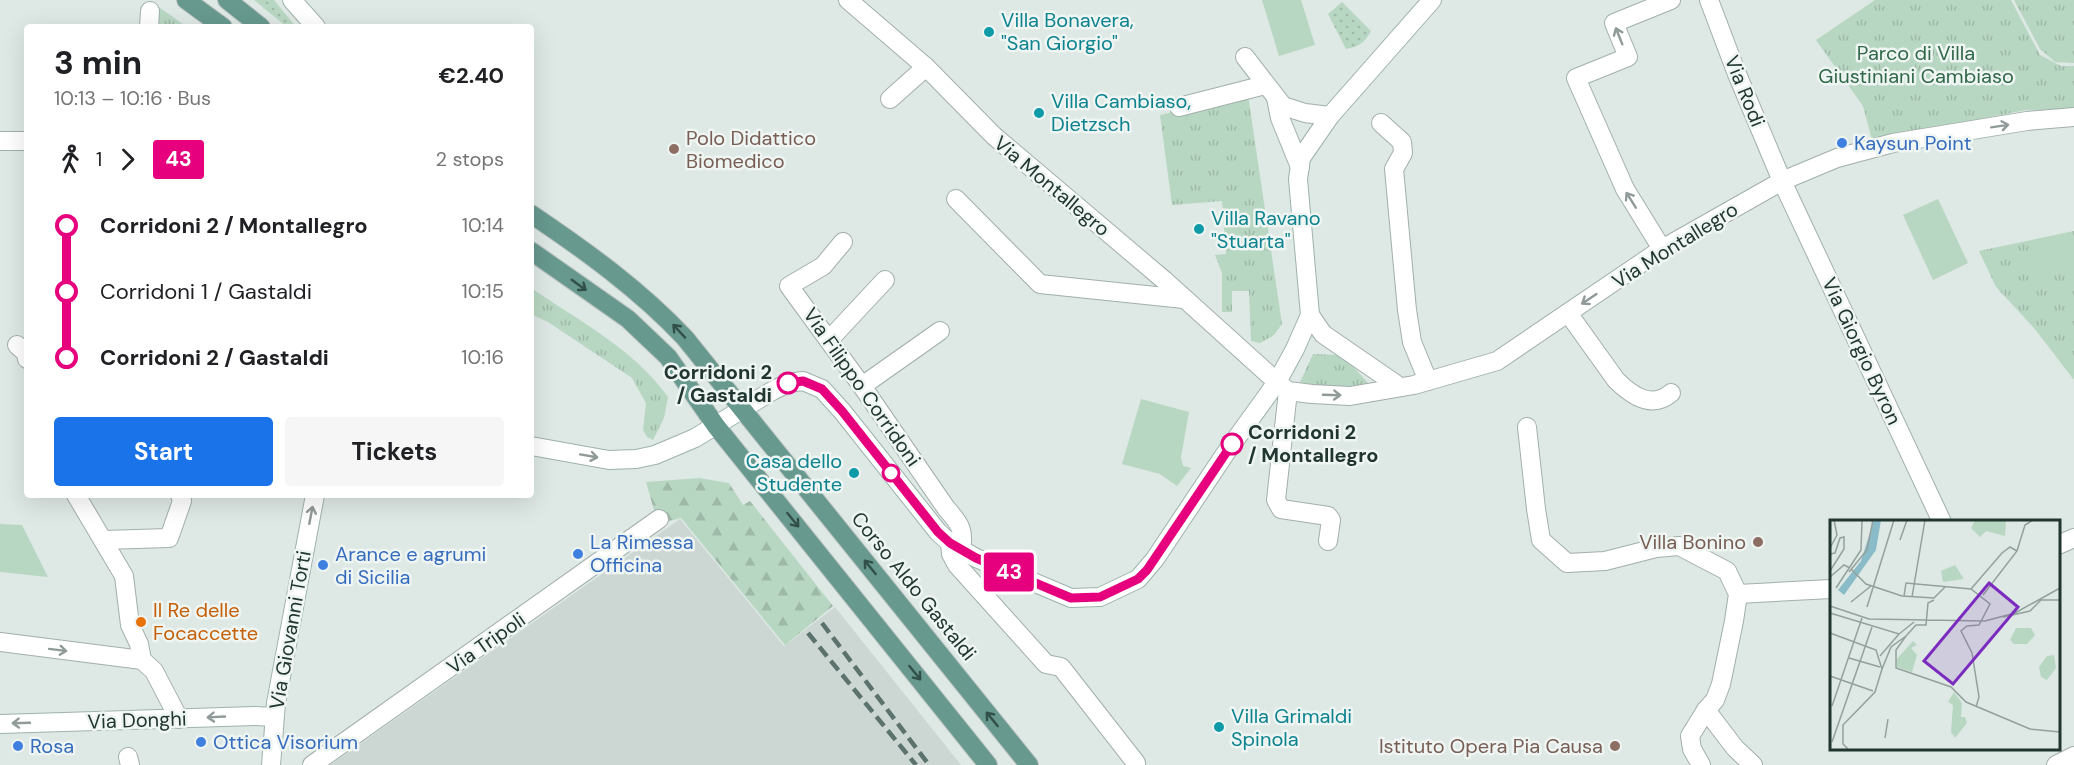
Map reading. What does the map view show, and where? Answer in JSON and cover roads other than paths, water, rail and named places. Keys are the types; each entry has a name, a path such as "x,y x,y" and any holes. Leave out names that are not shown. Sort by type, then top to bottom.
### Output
{"main road":[{"path":"186,0 219,24"},
{"path":"227,0 257,24"},
{"name":"Corso Aldo Gastaldi","path":"534,216 623,280 657,308 686,338 741,410 782,457 1029,765"},
{"path":"534,253 628,319 649,337 679,371 717,426 988,765"}],"street":[{"path":"292,0 313,24"},
{"name":"Via Montallegro","path":"848,0 926,67 994,136 1184,298 1282,386 1312,394 1350,396 1400,387 1428,381 1505,357 1662,249 1782,181 1837,158 1893,143 2027,121 2074,117"},
{"path":"1400,387 1323,334 1310,315 1298,179 1301,158 1330,116 1432,0"},
{"path":"1662,249 1625,189 1576,78 1628,57 1614,23 1671,0"},
{"name":"Via Rodi","path":"1709,0 1782,181"},
{"path":"1245,57 1283,106 1305,113 1330,116"},
{"path":"890,99 926,67"},
{"path":"1179,107 1270,92"},
{"path":"1270,92 1300,167"},
{"path":"1381,123 1402,142 1403,153 1395,169 1407,310 1412,342 1428,381"},
{"path":"0,141 24,141"},
{"name":"Via Giorgio Byron","path":"1782,181 1941,520"},
{"path":"956,199 1040,285 1184,298"},
{"name":"Via Filippo Corridoni","path":"843,242 823,266 789,286 862,386 946,508 960,524 963,538 951,554 957,565 1046,664 1061,667 1136,763"},
{"path":"829,340 885,280"},
{"path":"1568,313 1616,380 1637,398 1658,399 1671,393"},
{"name":"Via Filippo Corridoni","path":"534,447 609,460 636,459 655,455 695,438 756,399 788,383 803,381 822,389 938,532 955,546 1071,598 1100,597 1138,579 1155,559 1261,404 1282,386 1310,315"},
{"path":"862,386 940,331"},
{"path":"1282,386 1276,500 1281,509 1328,516 1331,520 1328,541"},
{"path":"1527,427 1541,540 1567,563 1605,561 1656,548 1679,546 1726,571 1738,594 1716,700 1706,710 1690,736 1692,748 1701,765"},
{"path":"78,498 124,576 130,625 139,644 142,660"},
{"path":"103,540 169,538 182,501 181,498"},
{"name":"Via Giovanni Torti","path":"272,765 274,717 314,498"},
{"name":"Via Tripoli","path":"312,765 659,519"},
{"path":"2059,545 2074,538"},
{"path":"1738,594 1830,589"},
{"path":"0,642 142,660 154,671 180,719"},
{"path":"1706,710 1735,747 1754,765"},
{"name":"Via Donghi","path":"0,724 274,717"},
{"path":"2049,750 2056,765 2074,756"}],"railway":[{"path":"822,623 929,765"},
{"path":"808,633 916,765"}],"place":[{"name":"Villa Bonavera, \"San Giorgio\"","path":"989,32"},
{"name":"Villa Cambiaso, Dietzsch","path":"1039,113"},
{"name":"Kaysun Point","path":"1842,143"},
{"name":"Polo Didattico Biomedico","path":"674,149"},
{"name":"Villa Ravano \"Stuarta\"","path":"1199,229"},
{"name":"Corridoni 2 / Gastaldi","path":"788,383"},
{"name":"Corridoni 2 / Montallegro","path":"1232,444"},
{"name":"Casa dello Studente","path":"854,473"},
{"name":"Villa Bonino","path":"1758,542"},
{"name":"La Rimessa Officina","path":"578,554"},
{"name":"Arance e agrumi di Sicilia","path":"323,565"},
{"name":"Il Re delle Focaccette","path":"141,622"},
{"name":"Villa Grimaldi Spinola","path":"1219,727"},
{"name":"Ottica Visorium","path":"201,742"},
{"name":"Rosa","path":"18,746"},
{"name":"Istituto Opera Pia Causa","path":"1615,746"}],"park label":[{"name":"Parco di Villa Giustiniani Cambiaso","path":"1916,64"}]}
